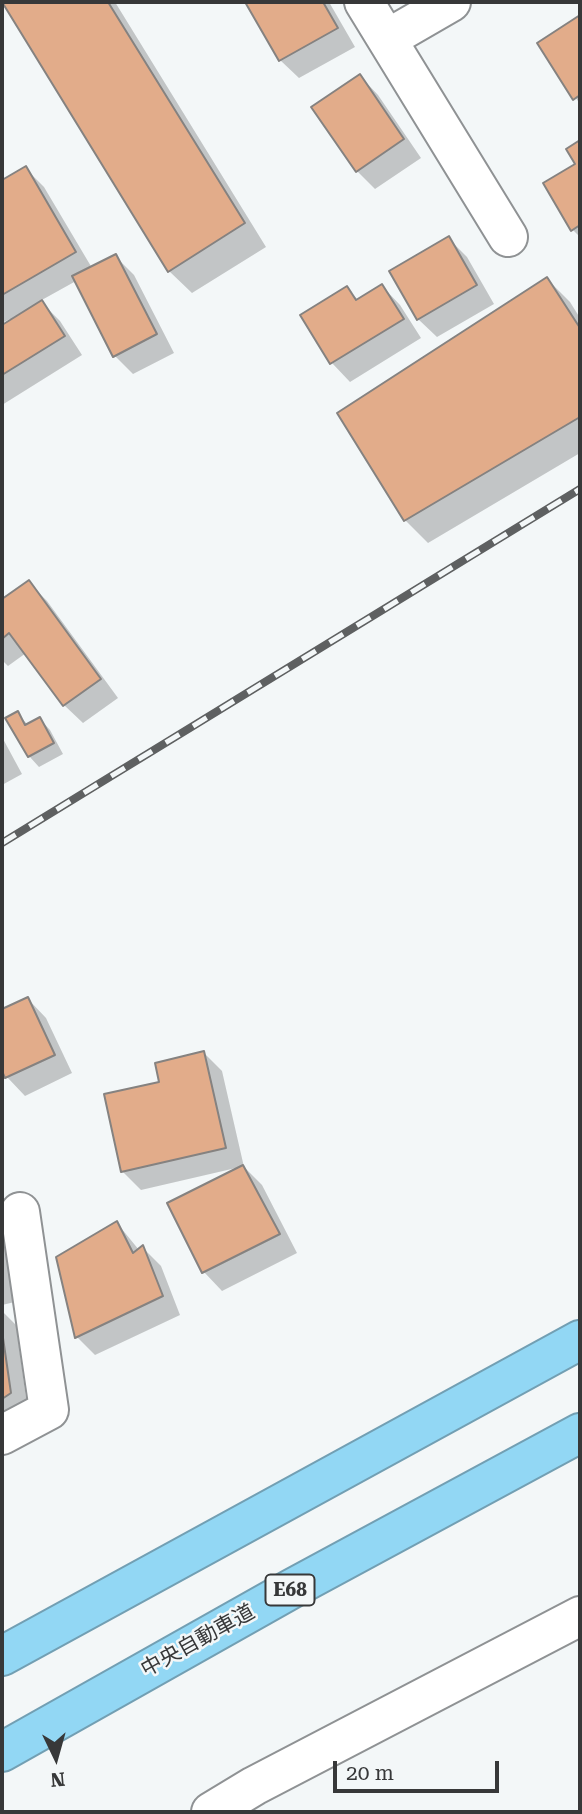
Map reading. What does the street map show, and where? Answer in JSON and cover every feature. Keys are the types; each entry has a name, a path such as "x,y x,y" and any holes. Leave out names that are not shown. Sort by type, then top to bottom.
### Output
{"highway":[{"path":"2,1656 580,1340"},
{"name":"中央自動車道","path":"2,1752 293,1588 580,1433"}],"street":[{"path":"364,2 508,237"},
{"path":"387,39 451,2"},
{"path":"2,1435 49,1410 20,1212"},
{"path":"211,1812 254,1786 580,1616"}],"building":[{"path":"2,2 108,2 245,223 168,272"},
{"path":"245,2 323,2 338,28 279,61"},
{"path":"580,15 580,95 573,100 537,43"},
{"path":"360,74 404,139 356,172 311,107"},
{"path":"580,140 580,225 571,231 543,183 575,164 566,149"},
{"path":"26,166 76,252 2,295 2,180"},
{"path":"449,236 477,285 417,320 389,271"},
{"path":"116,254 157,334 113,357 72,276"},
{"path":"547,277 580,328 580,417 404,521 337,413"},
{"path":"382,284 404,319 330,364 300,315 347,286 356,300"},
{"path":"42,300 65,336 2,375 2,325"},
{"path":"29,580 101,679 63,706 9,633 2,639 2,599"},
{"path":"18,711 25,725 40,717 54,743 28,757 5,718"},
{"path":"28,997 55,1055 5,1078 2,1071 2,1009"},
{"path":"204,1051 226,1148 121,1172 104,1094 159,1082 155,1063"},
{"path":"243,1165 280,1234 202,1273 167,1203"},
{"path":"117,1221 133,1253 143,1245 163,1296 75,1338 56,1257"},
{"path":"2,1331 11,1393 2,1399"}],"railway":[{"path":"2,843 580,489"}]}
